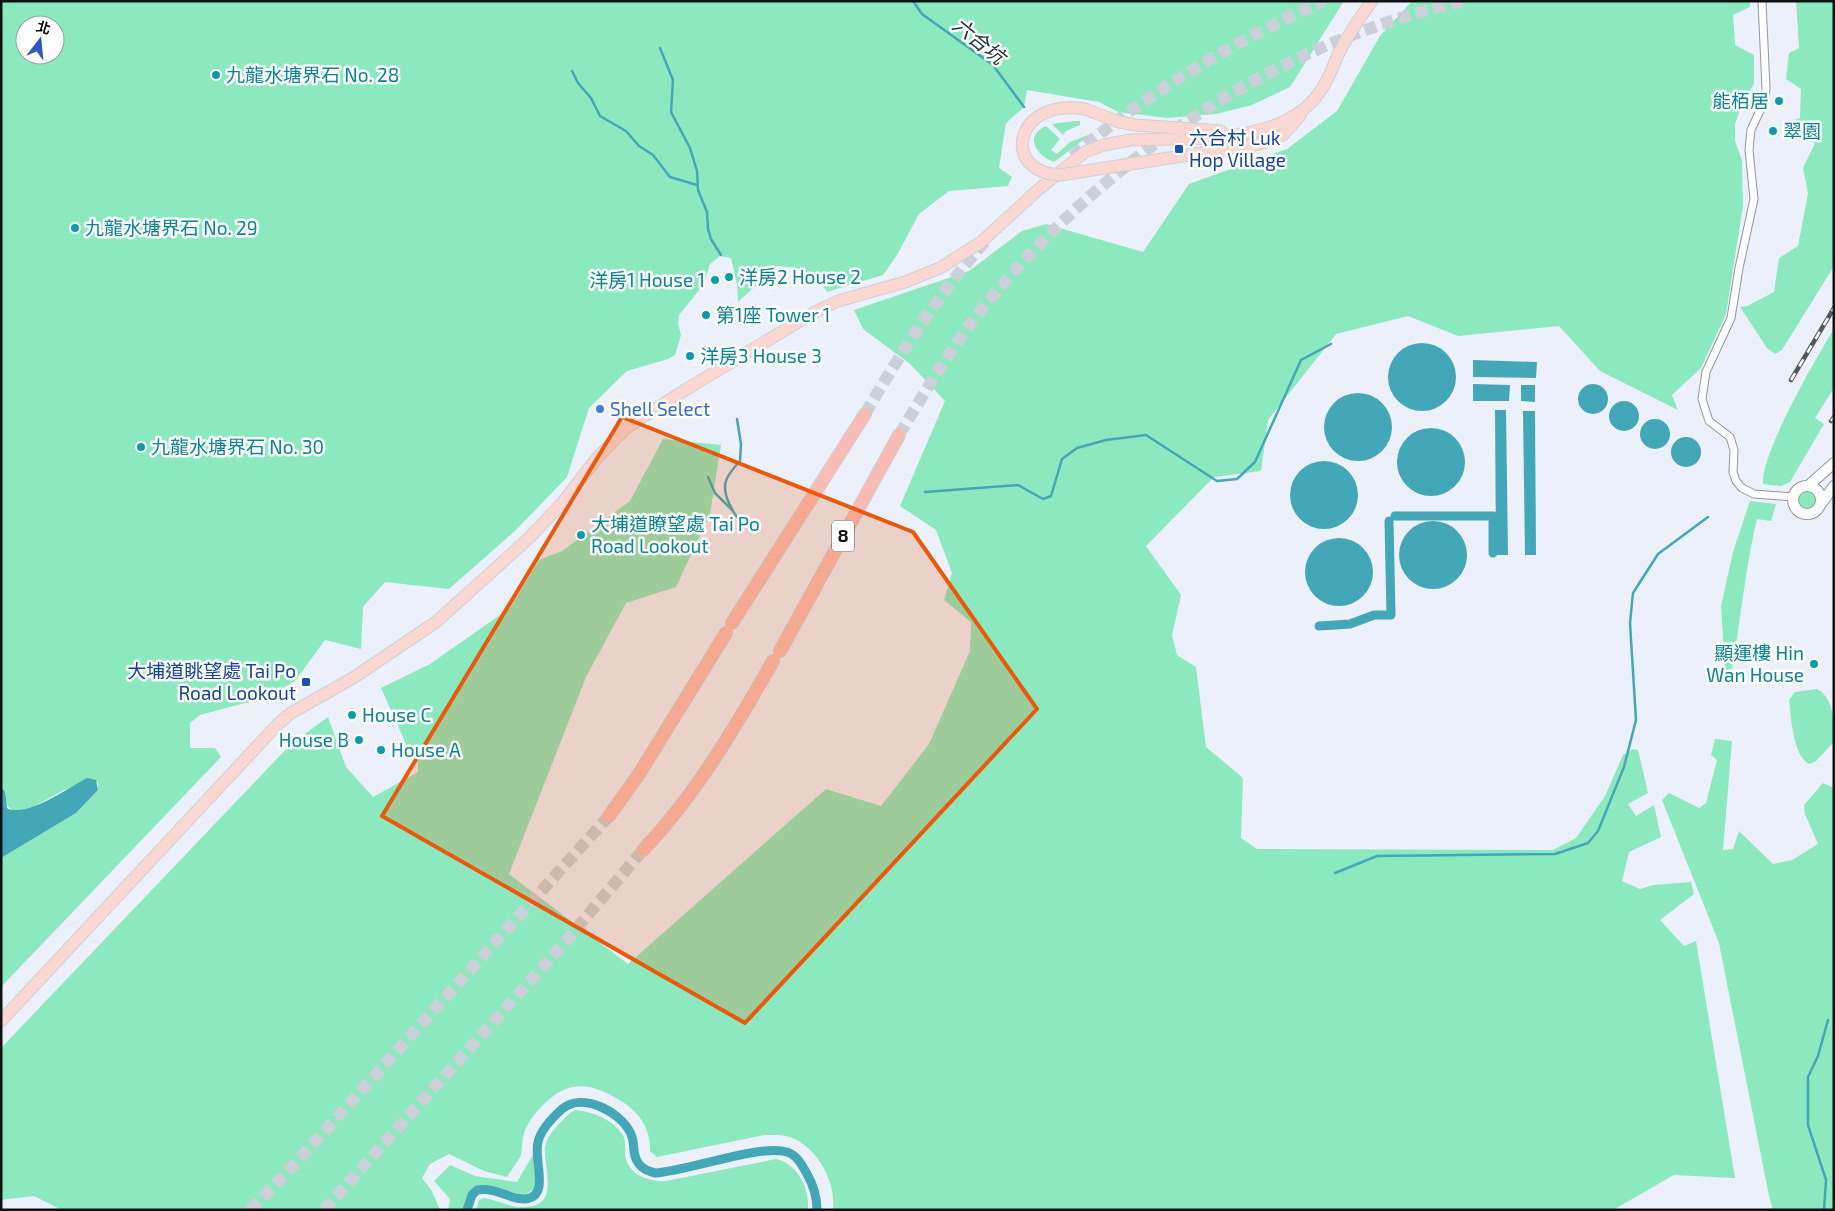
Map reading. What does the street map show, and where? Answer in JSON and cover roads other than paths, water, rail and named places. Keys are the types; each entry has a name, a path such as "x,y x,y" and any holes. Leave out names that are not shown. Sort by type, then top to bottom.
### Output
{"highway":[{"path":"609,816 639,774 865,414"},
{"name":"8","path":"643,850 669,819 710,762 776,656 899,435"}],"main road":[{"path":"1244,134 1185,127 1136,125 1119,122 1085,109 1073,107 1053,109 1039,114 1030,122 1024,134 1023,147 1034,166 1046,173 1060,175 1250,146 1269,140 1283,134 1320,92 1340,51 1372,1"},
{"path":"1,1021 277,725 292,713 352,678 436,622 529,538 563,502 612,442 626,428 812,313 838,301 905,282 940,268 981,242 1062,169 1090,150 1115,142 1130,140 1244,134 1276,125 1297,115 1308,105"}],"street":[{"path":"1762,1 1766,89 1763,104 1751,130 1748,150 1754,199 1739,268 1731,318 1706,372 1702,399 1709,421 1730,437 1734,450 1733,472 1736,481 1742,488 1754,494 1793,497"},
{"path":"1834,463 1808,486 1798,489 1793,497 1797,510 1806,514 1815,512 1834,486"},
{"path":"1808,486 1817,490 1820,495 1821,504"}],"water":[{"path":"1422,343 1435,346 1446,353 1453,364 1456,377 1453,390 1446,401 1435,408 1422,411 1409,408 1398,401 1391,390 1388,377 1391,364 1398,353 1409,346"},
{"path":"1473,360 1537,362 1536,378 1473,377"},
{"path":"1473,384 1510,385 1509,401 1473,401"},
{"path":"1593,384 1604,388 1608,399 1604,410 1593,414 1582,410 1578,399 1582,388"},
{"path":"1521,385 1535,385 1535,402 1521,401"},
{"path":"1358,393 1371,396 1382,403 1389,414 1392,427 1389,440 1382,451 1371,458 1358,461 1345,458 1334,451 1327,440 1324,427 1327,414 1334,403 1345,396"},
{"path":"1624,401 1635,405 1639,416 1635,427 1624,431 1613,427 1609,416 1613,405"},
{"path":"1495,410 1506,410 1508,555 1496,555"},
{"path":"1523,411 1535,411 1536,555 1525,555"},
{"path":"1655,419 1666,423 1670,434 1666,445 1655,449 1644,445 1640,434 1644,423"},
{"path":"1431,428 1444,431 1455,438 1462,449 1465,462 1462,475 1455,486 1444,493 1431,496 1418,493 1407,486 1400,475 1397,462 1400,449 1407,438 1418,431"},
{"path":"1686,437 1697,441 1701,452 1697,463 1686,467 1675,463 1671,452 1675,441"},
{"path":"1324,461 1337,464 1348,471 1355,482 1358,495 1355,508 1348,519 1337,526 1324,529 1311,526 1300,519 1293,508 1290,495 1293,482 1300,471 1311,464"},
{"path":"1433,521 1446,524 1457,531 1464,542 1467,555 1464,568 1457,579 1446,586 1433,589 1420,586 1409,579 1402,568 1399,555 1402,542 1409,531 1420,524"},
{"path":"1339,538 1352,541 1363,548 1370,559 1373,572 1370,585 1363,596 1352,603 1339,606 1326,603 1315,596 1308,585 1305,572 1308,559 1315,548 1326,541"},
{"path":"87,778 96,780 98,790 76,813 1,858 1,788 6,795 8,809 27,809 49,800"}],"waterway":[{"name":"六合坑","path":"913,1 922,14 993,65 1024,107"},
{"path":"660,48 673,80 671,112 690,148 697,171 698,190 707,212 708,229 711,239 721,255"},
{"path":"572,71 578,83 591,98 600,116 626,131 639,146 653,155 670,177 697,185"},
{"path":"925,492 1018,485 1043,499 1051,496 1062,459 1077,448 1106,440 1146,435 1217,481 1237,479 1255,462 1301,360 1331,344"},
{"path":"737,419 741,444 740,461 728,475 725,490 732,510 740,520"},
{"path":"708,477 715,493 732,510"},
{"path":"1395,516 1493,516 1493,553"},
{"path":"1335,873 1377,856 1555,854 1588,843 1598,831 1624,767 1636,720 1630,623 1633,593 1658,554 1708,517"},
{"path":"1319,626 1350,624 1374,615 1391,615 1389,521"},
{"path":"1824,1210 1826,1180 1808,1125 1808,1077 1818,1056 1828,1020"},
{"path":"467,1210 472,1195 477,1190 491,1190 520,1199 533,1197 539,1185 537,1149 544,1128 562,1109 570,1104 580,1102 599,1106 618,1117 632,1136 634,1153 637,1160 644,1169 655,1173 759,1152 791,1153 799,1161 812,1183 816,1196 817,1210"}],"tunnel":[{"path":"1072,156 1131,111 1192,70 1224,51 1324,1"},
{"path":"899,435 951,351 987,303 1035,250 1086,200 1142,154 1200,113 1262,76 1327,45 1394,20 1464,1"},
{"path":"865,414 937,301 988,238"},
{"path":"250,1210 294,1165 609,816"},
{"path":"324,1210 559,949 643,850"}],"railway":[{"path":"1791,380 1834,308"},
{"path":"1831,421 1834,417"}],"place":[{"name":"九龍水塘界石 No. 28","path":"216,75"},
{"name":"能栢居","path":"1779,101"},
{"name":"翠園","path":"1773,131"},
{"name":"六合村 Luk Hop Village","path":"1179,149"},
{"name":"九龍水塘界石 No. 29","path":"75,228"},
{"name":"洋房2 House 2","path":"729,277"},
{"name":"洋房1 House 1","path":"715,280"},
{"name":"第1座 Tower 1","path":"706,315"},
{"name":"洋房3 House 3","path":"690,356"},
{"name":"Shell Select","path":"600,409"},
{"name":"九龍水塘界石 No. 30","path":"141,447"},
{"name":"大埔道瞭望處 Tai Po Road Lookout","path":"581,535"},
{"name":"顯運樓 Hin Wan House","path":"1814,664"},
{"name":"大埔道眺望處 Tai Po Road Lookout","path":"306,682"},
{"name":"House C","path":"352,715"},
{"name":"House B","path":"359,740"},
{"name":"House A","path":"381,750"}]}
